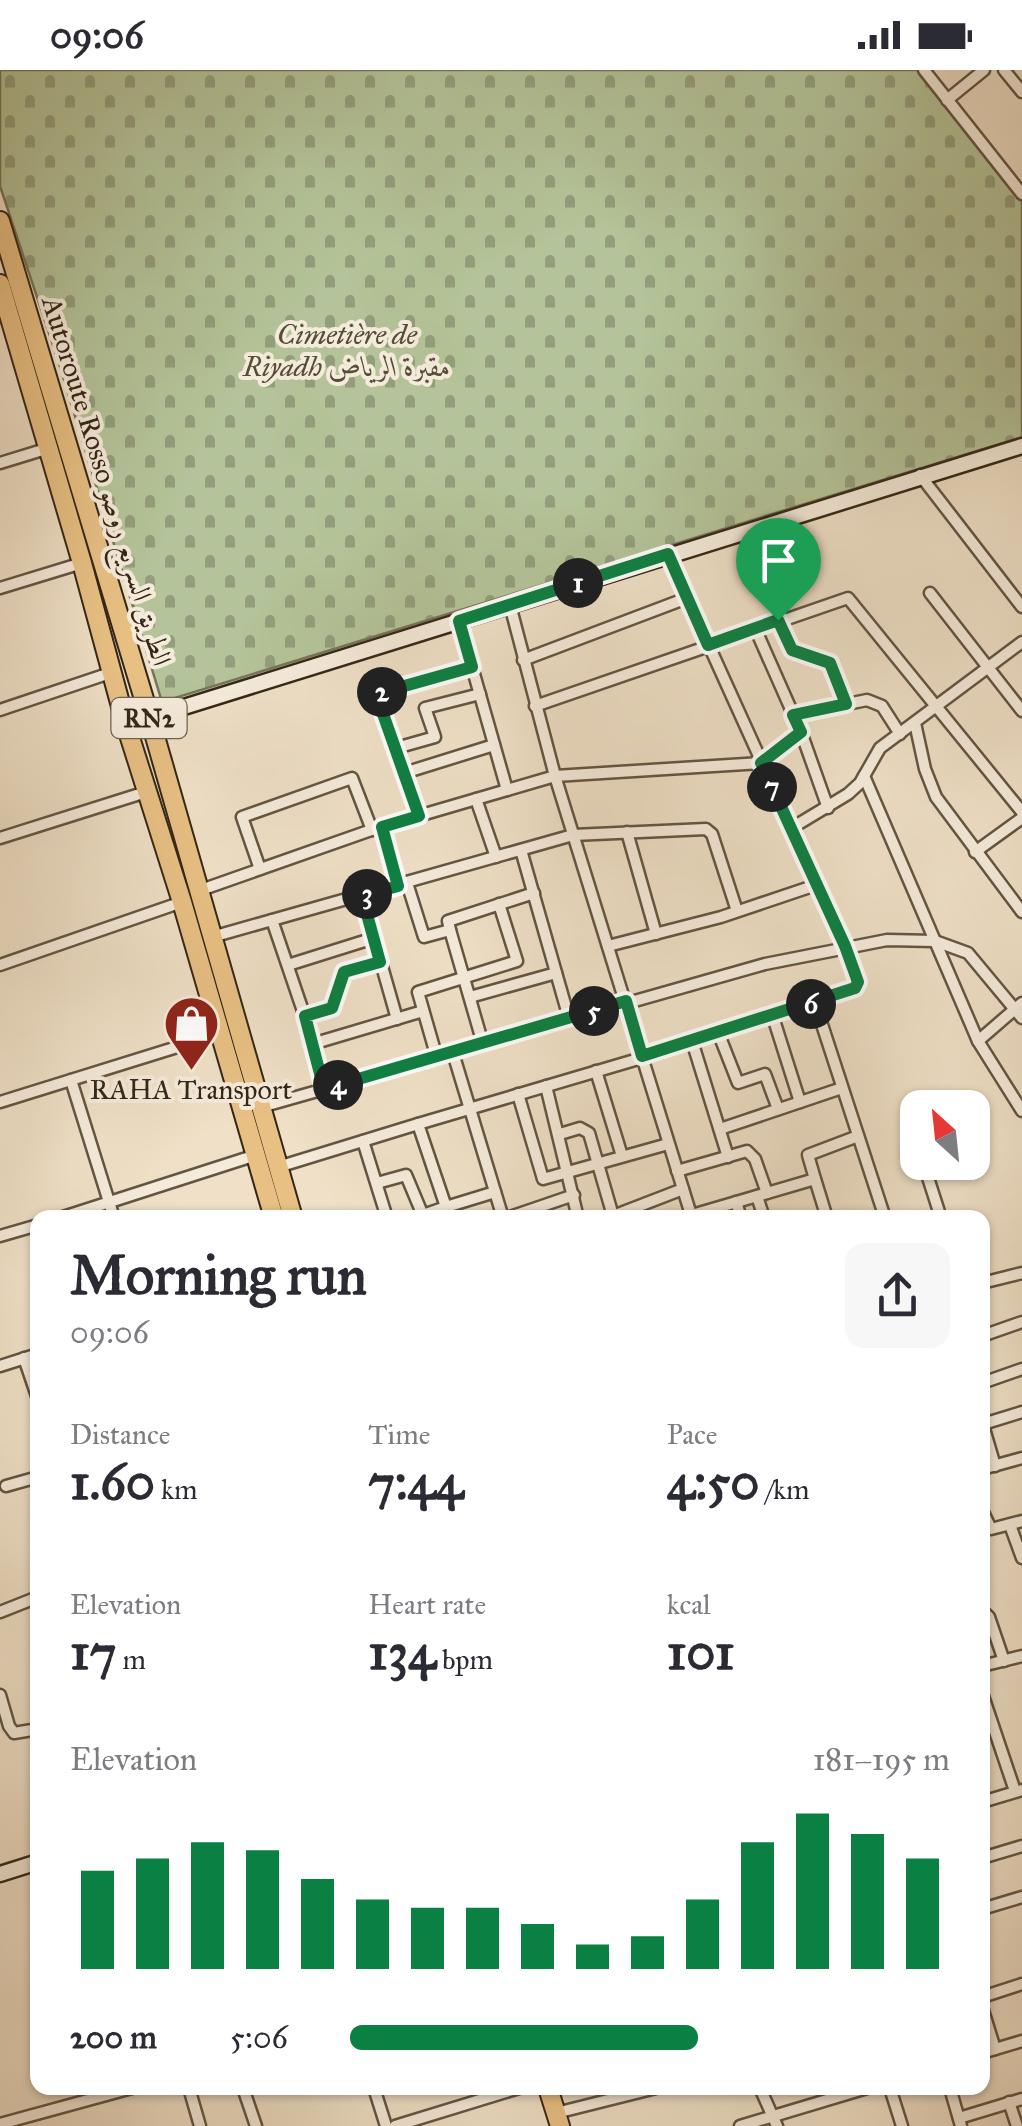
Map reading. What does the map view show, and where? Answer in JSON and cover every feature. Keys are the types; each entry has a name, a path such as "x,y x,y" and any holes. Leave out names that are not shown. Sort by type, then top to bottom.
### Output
{"highway":[{"name":"Autoroute Rosso الطريق السريع روصو","path":"0,221 150,719 219,1034 272,1210"},
{"name":"Autoroute Rosso الطريق السريع روصو","path":"0,284 146,792 190,896 212,937 291,1210"},
{"path":"540,2095 554,2122"},
{"path":"549,2095 554,2122"}],"street":[{"path":"924,70 1022,194"},
{"path":"947,100 984,70"},
{"path":"1004,70 1022,92"},
{"path":"126,725 1022,446"},
{"path":"0,464 49,448"},
{"path":"920,475 1022,608"},
{"path":"278,1167 773,1017 855,988 858,982 845,946 668,554"},
{"path":"0,588 82,563"},
{"path":"930,593 1022,711"},
{"path":"523,660 687,598"},
{"path":"535,706 848,598 1022,815 975,852"},
{"path":"510,605 555,776 690,1210"},
{"path":"778,620 792,650 830,663 846,704"},
{"path":"459,621 507,790"},
{"path":"756,628 801,732 828,808"},
{"path":"790,829 828,808 864,776 874,754 1022,642"},
{"path":"419,816 376,694 472,667"},
{"path":"0,710 113,672"},
{"path":"396,748 435,737 425,708 480,694"},
{"path":"793,715 875,702 882,706 900,734"},
{"path":"915,722 929,783 944,810 1022,912"},
{"path":"0,964 377,828 555,776 761,763 801,732"},
{"path":"404,773 494,745"},
{"path":"864,776 978,1041 1022,1111"},
{"path":"260,869 242,817 352,778 424,937 450,930"},
{"path":"0,838 146,792"},
{"path":"476,799 496,857"},
{"path":"212,937 573,835 627,832 709,831 737,911"},
{"path":"627,832 656,934"},
{"path":"521,850 569,1018"},
{"path":"608,946 816,886"},
{"path":"484,1044 448,921 534,893"},
{"path":"362,896 397,1019"},
{"path":"437,1058 418,992 517,960 499,904"},
{"path":"272,920 305,1016 324,1089"},
{"path":"288,965 374,938"},
{"path":"261,1107 626,1001 845,946 908,938 936,941 968,953 1020,1010 978,1041"},
{"path":"305,1016 332,1008 344,972 380,962"},
{"path":"470,997 556,974"},
{"path":"815,1003 881,1210"},
{"path":"312,1044 423,1011"},
{"path":"773,1017 800,1102"},
{"path":"718,1032 738,1083 765,1074 778,1109"},
{"path":"0,1102 219,1034"},
{"path":"692,1041 728,1156"},
{"path":"453,1053 502,1210"},
{"path":"596,1071 622,1156"},
{"path":"71,1080 112,1210"},
{"path":"546,1086 577,1210"},
{"path":"720,1129 842,1088"},
{"path":"518,1094 543,1178 668,1144"},
{"path":"418,1124 446,1207"},
{"path":"560,1134 585,1129 599,1162 609,1210"},
{"path":"824,1210 808,1155 858,1136"},
{"path":"364,1141 385,1210"},
{"path":"677,1171 752,1152 763,1210"},
{"path":"85,1210 256,1156"},
{"path":"377,1182 406,1175 418,1210"},
{"path":"711,1210 814,1179"},
{"path":"929,1180 938,1210"},
{"path":"640,1210 683,1189"},
{"path":"437,1210 495,1192"},
{"path":"529,1210 574,1195"},
{"path":"736,1202 738,1210"},
{"path":"0,1236 30,1227"},
{"path":"990,1282 1022,1273"},
{"path":"990,1333 1022,1322"},
{"path":"0,1366 30,1356"},
{"path":"24,1358 30,1376"},
{"path":"990,1380 1022,1369"},
{"path":"990,1421 1022,1412"},
{"path":"990,1468 1022,1458"},
{"path":"6,1486 30,1479"},
{"path":"990,1527 1022,1521"},
{"path":"1010,1525 1022,1558"},
{"path":"0,1612 30,1601"},
{"path":"990,1620 1004,1661"},
{"path":"990,1664 1022,1656"},
{"path":"0,1695 8,1726 14,1733 30,1730"},
{"path":"990,1728 1018,1790 990,1799"},
{"path":"990,1856 1022,1846"},
{"path":"0,1874 30,1865"},
{"path":"990,1906 1022,1896"},
{"path":"990,1994 1022,1984"},
{"path":"990,2033 995,2049"},
{"path":"990,2050 1022,2040"},
{"path":"0,2124 106,2095"},
{"path":"191,2095 200,2126"},
{"path":"245,2095 256,2126"},
{"path":"376,2095 386,2126"},
{"path":"395,2126 497,2095"},
{"path":"554,2122 612,2095"},
{"path":"763,2095 775,2121"},
{"path":"740,2126 775,2121 848,2095"},
{"path":"892,2095 902,2126"},
{"path":"952,2095 960,2122 1022,2098"},
{"path":"1009,2102 1017,2126"}],"green space":[{"name":"Cimetière de Riyadh مقبرة الرياض","path":"0,70 918,70 1022,202 1022,437 162,702 57,357 0,186"}],"place":[{"name":"RAHA Transport","path":"191,1072"}],"route":[{"path":"668,554 708,645 778,620 788,647 830,663 846,704 793,715 801,732 761,763 845,946 858,982 855,988 642,1056 626,1001 324,1089 305,1016 332,1008 344,972 380,962 362,896 398,886 382,827 419,816 376,694 472,667 459,621 668,554"}]}
